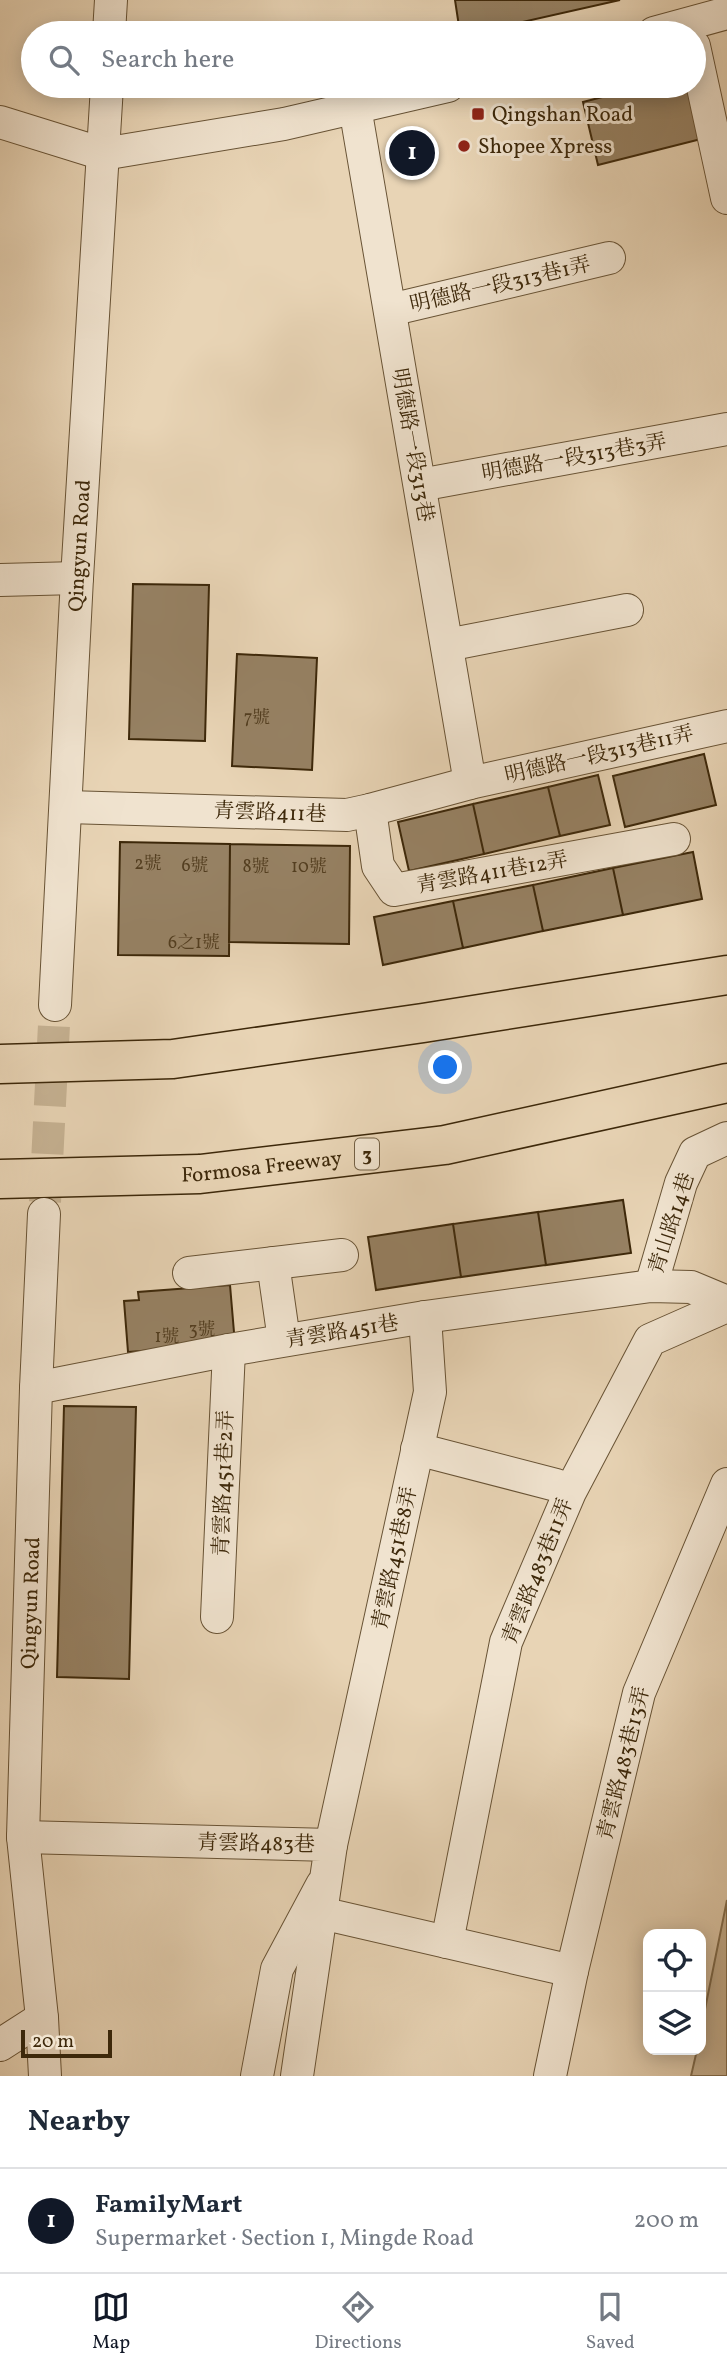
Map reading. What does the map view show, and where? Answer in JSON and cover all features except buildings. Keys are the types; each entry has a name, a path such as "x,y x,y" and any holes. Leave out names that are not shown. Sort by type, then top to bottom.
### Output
{"highway":[{"path":"0,1064 173,1059 727,975"},
{"name":"Formosa Freeway","path":"0,1179 200,1174 445,1145 727,1083"}],"street":[{"path":"110,21 111,0"},
{"path":"704,21 727,13"},
{"name":"Qingyun Road","path":"55,1005 77,578 106,98"},
{"path":"0,122 103,154 284,124 394,98"},
{"path":"705,98 727,198"},
{"name":"明德路一段313巷","path":"355,107 470,783"},
{"name":"明德路一段313巷1弄","path":"390,310 609,258"},
{"name":"明德路一段313巷3弄","path":"420,485 727,429"},
{"path":"0,580 77,578"},
{"path":"447,645 627,610"},
{"name":"明德路一段313巷11弄","path":"470,783 727,726"},
{"name":"青雲路411巷","path":"67,807 347,814 470,783"},
{"name":"青雲路411巷12弄","path":"370,810 378,866 394,890 674,839"},
{"name":"青山路14巷","path":"651,1286 681,1183 695,1153 727,1138"},
{"name":"Qingyun Road","path":"44,1214 36,1388 13,1709 45,2076"},
{"path":"189,1273 342,1255"},
{"path":"273,1263 284,1340"},
{"path":"651,1286 691,1287 727,1304"},
{"name":"青雲路451巷","path":"36,1388 284,1340 425,1317 651,1286"},
{"name":"青雲路483巷11弄","path":"447,1942 506,1642 570,1492 650,1340 727,1304"},
{"name":"青雲路451巷8弄","path":"331,1844 430,1392 425,1317"},
{"name":"青雲路451巷2弄","path":"217,1617 229,1350"},
{"path":"417,1449 556,1485"},
{"name":"青雲路483巷13弄","path":"550,2076 572,1971 639,1693 727,1484"},
{"name":"青雲路483巷","path":"23,1837 331,1844 297,2076"},
{"path":"257,2076 277,1969 326,1878"},
{"path":"321,1913 572,1971"},
{"path":"0,2045 42,2018"}],"shaded area":[{"path":"727,1900 727,2076 691,2076 696,2055 706,2055 706,2004"}],"tunnel":[{"path":"45,1202 55,1005"}],"place":[{"name":"Qingshan Road","path":"478,114"},
{"name":"Shopee Xpress","path":"464,146"},
{"name":"FamilyMart","path":"412,153"}]}
